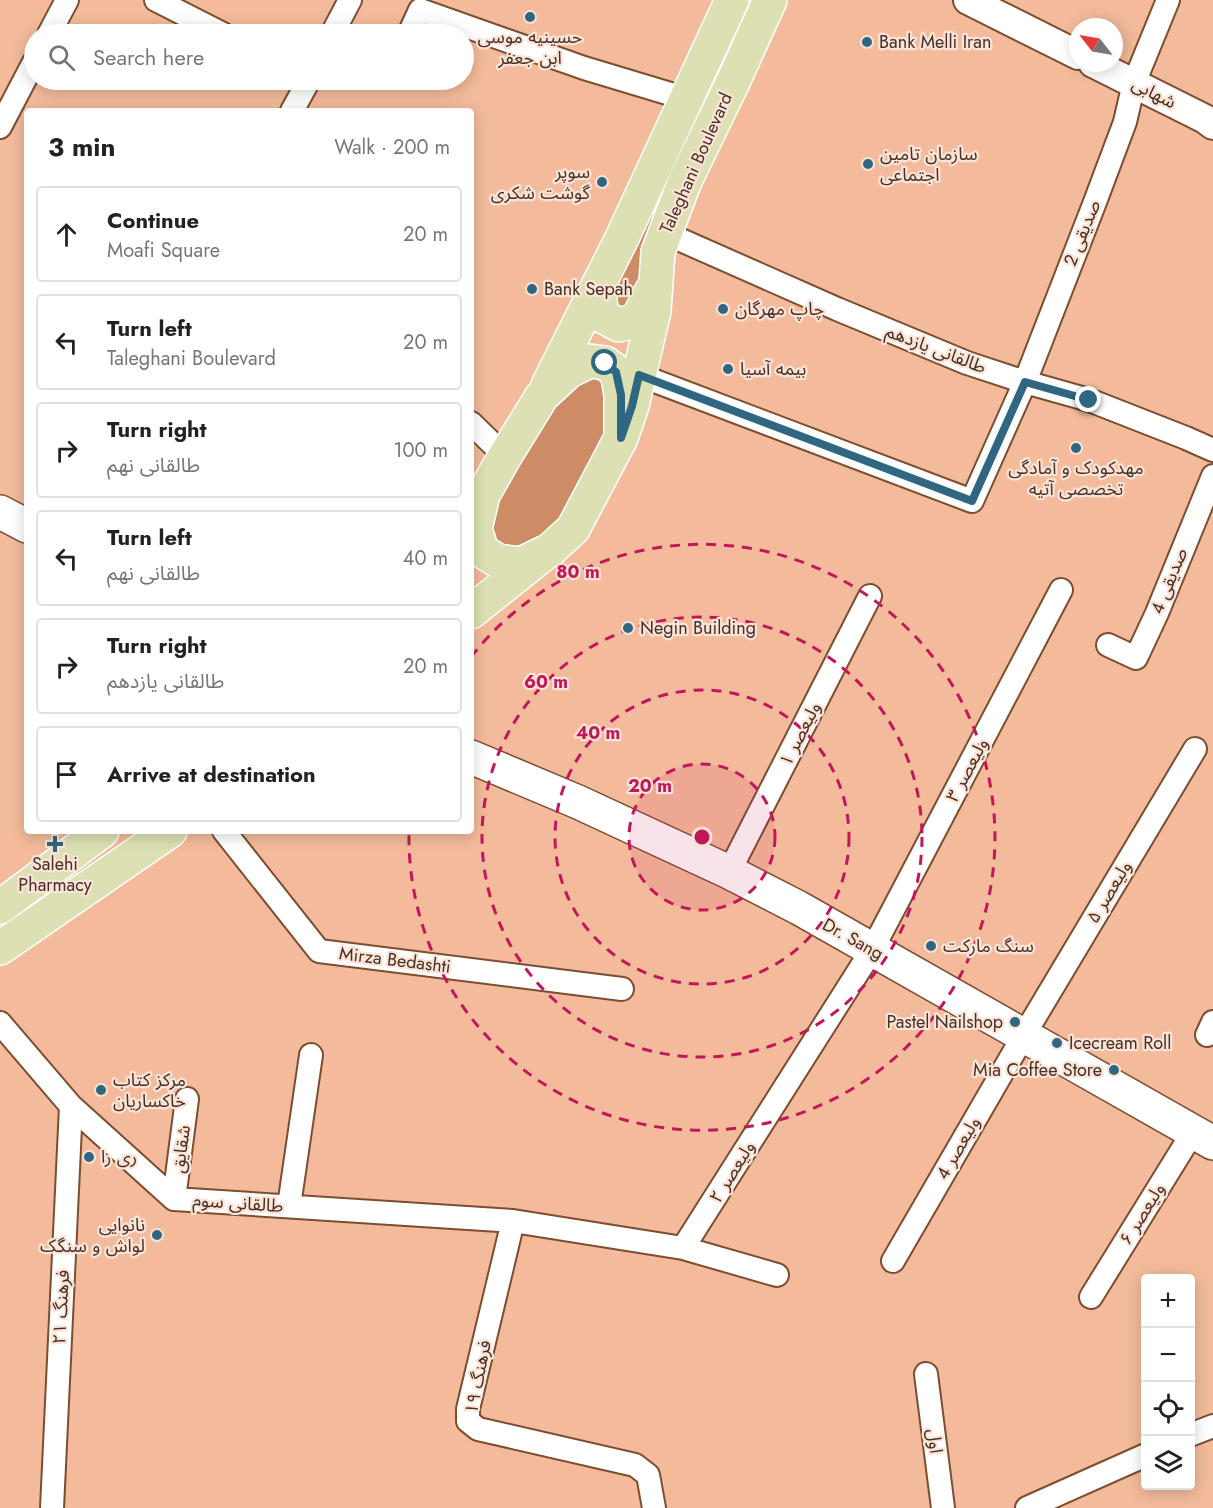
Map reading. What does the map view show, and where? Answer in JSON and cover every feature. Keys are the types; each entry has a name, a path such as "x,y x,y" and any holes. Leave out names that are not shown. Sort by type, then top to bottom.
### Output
{"main road":[{"name":"Taleghani Boulevard","path":"542,396 622,238 732,0"},
{"name":"Taleghani Boulevard","path":"550,550 573,529 621,438 632,406 654,311 658,252 685,181 770,2"},
{"path":"598,285 602,316 619,326 637,320 656,280"},
{"path":"550,550 521,564 498,561 482,551 475,529 477,502 542,396 569,370 590,361 605,363 616,372 621,395 621,438"},
{"path":"0,489 24,501"},
{"path":"0,512 24,524"},
{"path":"474,610 550,550"},
{"name":"Dr. Sang","path":"474,755 729,872 1203,1137"},
{"path":"4,899 98,834"},
{"path":"0,948 166,834"}],"street":[{"path":"55,24 68,0"},
{"path":"156,0 203,24"},
{"path":"337,24 350,0"},
{"path":"968,0 1069,50"},
{"name":"صدیقی 2","path":"639,375 972,501 1025,382 1125,122 1134,83 1167,0"},
{"path":"414,24 420,10 460,24"},
{"path":"474,29 584,68 687,99"},
{"name":"شهابی","path":"1111,72 1213,125"},
{"path":"0,127 24,81"},
{"path":"294,108 304,90"},
{"name":"طالقانی یازدهم","path":"665,233 848,314 967,363 1089,400 1213,450"},
{"path":"474,426 505,456"},
{"name":"صدیقی 4","path":"1108,645 1136,658 1157,613 1213,476"},
{"name":"ولیعصر ٣","path":"872,950 1061,590"},
{"name":"ولیعصر ١","path":"729,872 870,596"},
{"name":"ولیعصر ۵","path":"1024,1035 1195,749"},
{"name":"Mirza Bedashti","path":"226,834 319,951 622,989"},
{"name":"ولیعصر ٢","path":"684,1248 872,950"},
{"name":"طالقانی سوم","path":"0,1023 71,1106 174,1199 513,1221"},
{"name":"ولیعصر 4","path":"893,1261 1024,1035"},
{"path":"289,1206 311,1054"},
{"name":"شقایق","path":"174,1199 187,1099"},
{"name":"فرهنگ ۲۱","path":"52,1508 71,1106"},
{"name":"ولیعصر ۶","path":"1091,1297 1203,1137"},
{"path":"513,1221 684,1248 777,1275"},
{"name":"فرهنگ ۱۹","path":"513,1221 468,1410 468,1421 478,1429 635,1465 648,1475 654,1508"},
{"name":"اول","path":"926,1374 943,1508"},
{"path":"1195,1434 1213,1425"},
{"path":"1027,1508 1141,1457"}],"shaded area":[{"path":"738,0 764,0 650,278 625,315 609,307 610,272"},
{"path":"586,375 608,381 613,433 568,515 540,544 512,553 491,545 492,500 552,399"}],"place":[{"name":"حسینیه موسی ابن جعفر","path":"530,17"},
{"name":"Bank Melli Iran","path":"867,42"},
{"name":"سازمان تامین اجتماعی","path":"868,164"},
{"name":"سوپر گوشت شکری","path":"602,182"},
{"name":"Bank Sepah","path":"532,289"},
{"name":"چاپ مهرگان","path":"723,309"},
{"name":"بیمه آسیا","path":"728,369"},
{"name":"مهدکودک و آمادگی تخصصی آتیه","path":"1076,448"},
{"name":"Negin Building","path":"628,628"},
{"name":"Salehi Pharmacy","path":"55,844"},
{"name":"سنگ مارکت","path":"931,946"},
{"name":"Pastel Nailshop","path":"1015,1022"},
{"name":"Icecream Roll","path":"1057,1043"},
{"name":"Mia Coffee Store","path":"1114,1070"},
{"name":"مرکز کتاب خاکساریان","path":"101,1090"},
{"name":"ری را","path":"89,1157"},
{"name":"نانوایی لواش و سنگک","path":"157,1235"}],"route":[{"path":"605,363 616,372 621,395 621,438 639,375 972,501 1025,382 1089,400"}]}
